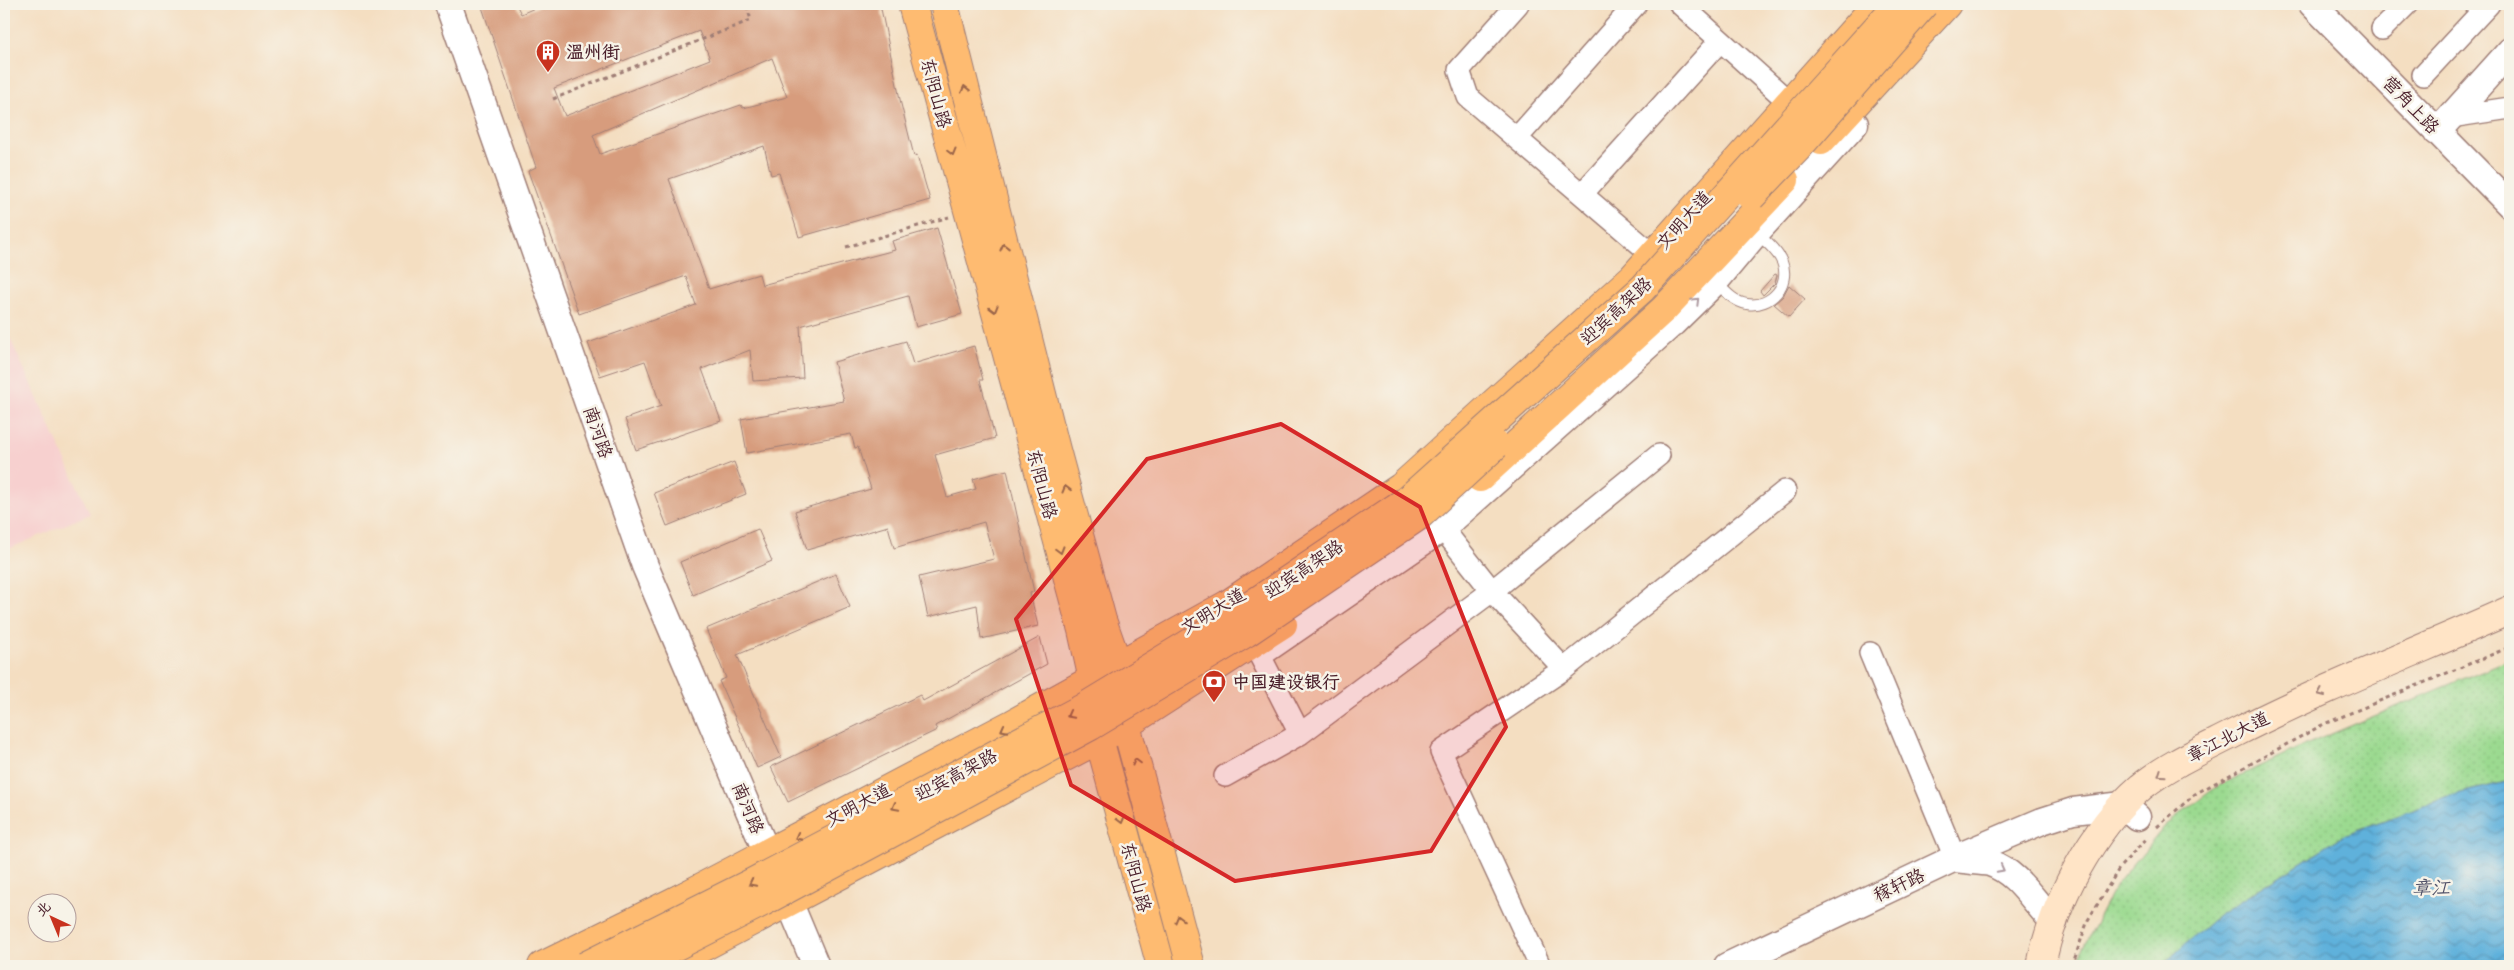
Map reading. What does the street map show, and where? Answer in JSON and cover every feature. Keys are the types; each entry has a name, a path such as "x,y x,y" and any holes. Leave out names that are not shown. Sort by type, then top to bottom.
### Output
{"main road":[{"name":"东阳山路","path":"912,4 1082,630 1092,680 1099,739 1161,966"},
{"name":"东阳山路","path":"944,4 1053,440 1102,620 1118,665 1126,725 1191,966"},
{"name":"文明大道","path":"548,966 697,890 1092,680 1228,604 1401,487 1633,277 1877,4"},
{"name":"迎宾高架路","path":"585,966 753,882 1081,709 1236,615 1407,500 1643,288 1898,4"},
{"name":"迎宾高架路","path":"637,966 772,898 1091,726 1246,634 1419,516 1656,298 1797,149 1924,4"},
{"path":"667,966 790,904 1126,725 1256,649 1439,524 1664,308 1947,4"},
{"name":"章江北大道","path":"2054,966 2072,914 2096,869 2123,830 2142,787 2175,764 2267,717 2510,610"},
{"name":"章江北大道","path":"2041,966 2054,922 2079,865 2109,819 2154,800 2185,780 2274,734 2510,626"},
{"path":"542,966 697,890"}],"street":[{"name":"南河路","path":"448,4 645,566 767,853"},
{"path":"1518,4 1459,70 1468,97 1653,255"},
{"path":"1517,138 1636,4"},
{"path":"1680,4 1789,102"},
{"path":"1564,669 1492,591 1439,524 1673,324 1715,282 1756,233 1929,42 1961,4"},
{"name":"营角上路","path":"2312,4 2443,124 2510,205"},
{"path":"2382,29 2406,4"},
{"path":"2422,75 2489,4"},
{"path":"1582,194 1720,41"},
{"path":"2443,124 2510,51"},
{"path":"2443,124 2510,108"},
{"path":"1225,776 1300,734 1492,591 1659,455"},
{"path":"1540,966 1441,752 1564,669 1785,491"},
{"path":"1256,649 1300,734"},
{"path":"1870,653 1955,858 1973,863 1987,862 2004,869 2015,878 2036,905 2054,922"},
{"name":"稼轩路","path":"1727,966 1955,858 2042,821 2073,811 2130,811"},
{"path":"790,904 816,966"}],"lane":[{"path":"1715,282 1738,301 1746,304 1764,302 1778,292 1784,277 1782,261 1778,254 1756,233"}],"path":[{"path":"553,99 751,20 746,4"},
{"path":"846,247 968,211"},
{"path":"2072,966 2088,920 2120,867 2158,826 2195,794 2324,724 2510,646"}],"highlighted area":[{"path":"1281,424 1420,507 1506,727 1431,851 1235,881 1071,785 1016,619 1147,459"}],"shaded area":[{"path":"4,325 90,514 4,551"}],"green space":[{"path":"2510,659 2510,781 2457,794 2346,834 2218,915 2161,966 2079,966 2082,949 2116,885 2165,826 2216,787 2298,748"}],"water":[{"name":"章江","path":"2510,781 2510,966 2161,966 2218,915 2346,834 2457,794"}],"building":[{"path":"481,4 516,4 521,14 544,4 880,4 914,156 917,155 930,200 799,237 779,173 771,175 764,146 669,179 709,289 759,274 762,285 895,250 892,241 937,228 962,314 916,327 908,296 800,326 803,378 753,381 750,350 702,369 721,421 636,450 625,419 661,406 645,361 600,376 588,343 696,305 686,276 579,314 528,171 536,167","holes":["699,31 710,59 565,116 554,88","772,58 787,97 743,108 741,105 600,154 593,135"]},
{"path":"1775,274 1777,275 1775,283 1763,295 1760,291"},
{"path":"1789,285 1805,299 1789,317 1774,304 1783,296"},
{"path":"906,341 913,364 974,346 983,380 980,380 995,438 935,455 947,497 976,489 973,479 1007,470 1034,592 1030,593 1038,626 981,639 977,605 928,617 919,577 994,559 984,522 894,548 888,526 807,550 795,511 871,489 858,447 855,448 851,434 747,453 741,419 844,401 834,362"},
{"path":"734,462 746,494 667,526 654,493"},
{"path":"758,529 772,561 693,595 680,562"},
{"path":"836,574 850,607 737,655 781,757 757,768 719,681 726,678 706,629"},
{"path":"1040,637 1047,664 935,726 937,730 788,802 771,767 920,695 923,701"}],"place":[{"name":"温州街","path":"548,73"},
{"name":"中国建设银行","path":"1214,703"}]}
